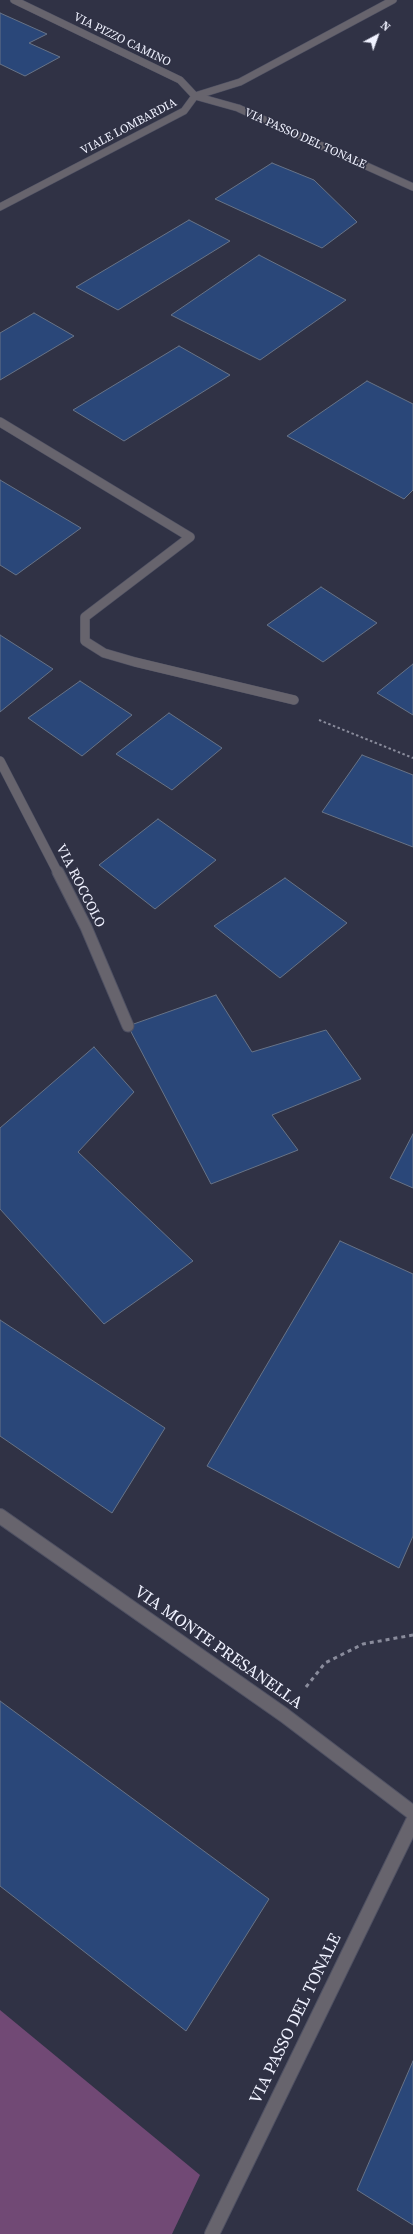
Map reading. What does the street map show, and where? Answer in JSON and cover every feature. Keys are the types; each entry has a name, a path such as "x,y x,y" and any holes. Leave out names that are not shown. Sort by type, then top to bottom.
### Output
{"street":[{"name":"VIA PIZZO CAMINO","path":"14,0 180,80 195,96"},
{"name":"VIALE LOMBARDIA","path":"0,207 184,111 195,96 240,82 393,0"},
{"name":"VIA PASSO DEL TONALE","path":"195,96 238,108 413,187"},
{"path":"0,422 190,537 85,617 84,641 104,653 135,662 294,700"},
{"name":"VIA ROCCOLO","path":"0,761 86,927 128,1026"},
{"name":"VIA MONTE PRESANELLA","path":"0,1516 284,1715 413,1813"},
{"name":"VIA PASSO DEL TONALE","path":"212,2234 413,1821"}],"path":[{"path":"294,700 314,717 346,732 413,758"},
{"path":"284,1715 325,1663 363,1644 413,1635"}],"shaded area":[{"path":"0,2010 200,2175 172,2234 0,2234"}],"building":[{"path":"0,13 47,34 29,43 60,57 25,76 0,64"},
{"path":"272,163 314,180 357,222 322,248 215,199"},
{"path":"189,220 230,241 118,310 76,287"},
{"path":"259,255 346,300 260,360 171,315"},
{"path":"34,313 74,336 0,380 0,333"},
{"path":"179,346 230,375 124,441 73,410"},
{"path":"367,381 413,404 413,490 404,499 287,436"},
{"path":"0,480 81,528 16,575 0,565"},
{"path":"321,587 377,623 323,662 267,625"},
{"path":"0,635 53,669 0,712"},
{"path":"413,664 413,715 377,693"},
{"path":"80,681 132,715 82,756 28,718"},
{"path":"169,713 222,748 172,790 116,754"},
{"path":"362,755 413,775 413,847 322,812"},
{"path":"158,819 216,860 155,909 99,865"},
{"path":"285,878 347,923 280,978 214,926"},
{"path":"216,995 252,1052 326,1030 361,1079 272,1115 298,1150 211,1184 128,1026"},
{"path":"94,1047 134,1092 78,1152 193,1261 104,1324 0,1209 0,1128"},
{"path":"413,1134 413,1188 390,1178"},
{"path":"340,1241 413,1274 413,1536 399,1568 207,1466"},
{"path":"0,1320 165,1428 112,1513 0,1436"},
{"path":"0,1701 269,1899 186,2031 0,1886"},
{"path":"413,2061 413,2225 357,2190"}]}
